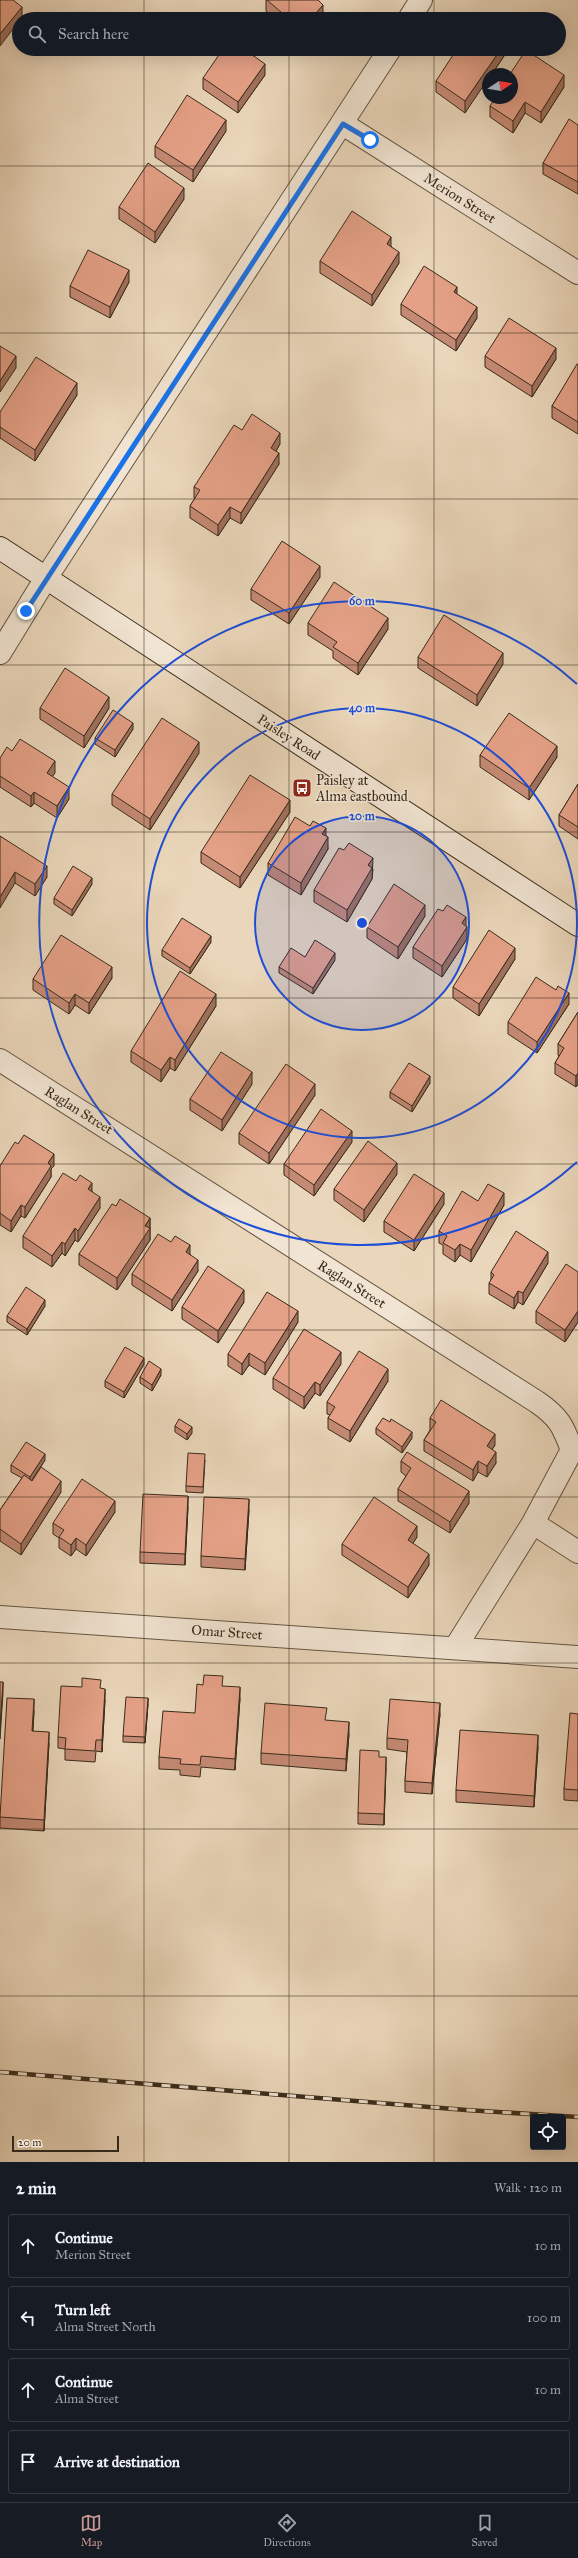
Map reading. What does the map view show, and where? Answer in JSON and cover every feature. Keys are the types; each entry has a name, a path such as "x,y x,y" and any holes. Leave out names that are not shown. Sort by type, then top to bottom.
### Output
{"street":[{"path":"413,12 421,0"},
{"path":"0,653 46,578 343,124 386,56"},
{"name":"Merion Street","path":"343,124 578,273"},
{"name":"Paisley Road","path":"0,548 578,925"},
{"name":"Raglan Street","path":"0,1060 552,1412 563,1425 572,1450 533,1523"},
{"path":"455,1648 533,1523 578,1552"},
{"name":"Omar Street","path":"0,1617 578,1657"}],"building":[{"path":"0,0 13,0 22,7 18,12 12,12 12,19 0,34"},
{"path":"267,0 318,0 323,5 317,12 281,12"},
{"path":"218,56 254,56 265,64 238,102 203,78"},
{"path":"452,56 496,56 488,68 482,68 482,76 465,101 436,81"},
{"path":"522,56 535,56 564,75 541,112 525,102 513,121 490,106 491,104 518,104 518,68 514,68"},
{"path":"187,95 226,120 193,170 155,146"},
{"path":"569,119 578,125 578,182 543,163"},
{"path":"148,163 184,188 155,232 119,207"},
{"path":"352,211 391,237 387,244 399,252 372,295 320,261"},
{"path":"88,250 129,270 110,307 70,286"},
{"path":"424,266 457,287 454,292 477,307 456,340 401,304"},
{"path":"509,318 556,348 532,386 485,356"},
{"path":"0,346 16,356 0,381"},
{"path":"36,357 77,383 35,450 0,427 0,412"},
{"path":"578,364 578,422 552,406"},
{"path":"252,414 280,433 271,448 279,453 241,513 230,507 218,525 190,506 200,490 194,487 234,425 242,430"},
{"path":"282,541 320,566 289,613 251,589"},
{"path":"334,582 388,618 358,663 333,647 337,642 308,623"},
{"path":"444,615 503,653 477,695 418,657"},
{"path":"65,668 109,697 84,736 40,708"},
{"path":"113,710 133,723 115,750 95,738"},
{"path":"509,713 557,746 529,788 480,755"},
{"path":"162,718 199,742 150,819 112,794"},
{"path":"20,739 55,761 47,773 69,787 57,806 34,792 31,796 0,776 0,758 7,747 12,751"},
{"path":"250,775 290,800 240,877 201,852"},
{"path":"578,784 578,827 559,815"},
{"path":"295,817 310,826 313,821 326,828 322,834 328,837 301,883 268,863"},
{"path":"0,836 47,866 35,884 15,872 0,897"},
{"path":"349,843 373,858 368,865 372,868 347,910 314,890 339,848 344,850"},
{"path":"73,866 92,878 72,910 54,898"},
{"path":"394,884 425,905 398,947 367,927"},
{"path":"447,905 466,917 462,923 467,927 442,966 413,947 438,909 443,911"},
{"path":"182,918 211,936 190,968 162,950"},
{"path":"489,930 515,948 479,1004 453,987"},
{"path":"61,935 112,967 89,1003 75,994 69,1003 33,979"},
{"path":"315,940 335,953 313,988 279,967 291,948 305,957"},
{"path":"180,971 216,994 175,1060 170,1057 161,1070 131,1051"},
{"path":"536,977 556,990 558,986 569,993 537,1042 508,1022"},
{"path":"578,1012 578,1073 576,1076 555,1063 564,1048 558,1044"},
{"path":"221,1052 252,1072 222,1120 190,1099"},
{"path":"409,1063 430,1076 412,1106 390,1092"},
{"path":"286,1064 315,1084 269,1153 239,1133"},
{"path":"321,1109 352,1131 314,1185 284,1164"},
{"path":"24,1135 54,1154 48,1163 51,1166 25,1207 21,1205 11,1221 0,1213 0,1166 15,1142 18,1144"},
{"path":"368,1141 397,1163 364,1210 334,1189"},
{"path":"63,1173 76,1181 80,1175 92,1183 88,1189 100,1197 78,1231 75,1228 65,1244 62,1242 52,1256 23,1236"},
{"path":"414,1174 444,1193 414,1240 384,1221"},
{"path":"488,1184 504,1193 471,1250 460,1244 455,1250 443,1243 447,1236 439,1231 462,1191 478,1201"},
{"path":"120,1199 150,1218 145,1226 150,1228 117,1278 79,1254 112,1204 116,1206"},
{"path":"516,1231 548,1252 523,1293 518,1291 514,1298 489,1283 494,1275 491,1272"},
{"path":"158,1234 171,1242 175,1236 190,1245 186,1252 198,1260 172,1300 132,1274"},
{"path":"566,1264 578,1272 578,1311 565,1330 536,1311"},
{"path":"208,1266 244,1290 218,1331 182,1307"},
{"path":"26,1287 45,1300 27,1329 7,1316"},
{"path":"267,1292 298,1311 265,1363 249,1353 242,1364 228,1354"},
{"path":"304,1329 341,1352 320,1385 315,1382 304,1397 273,1378"},
{"path":"125,1347 144,1358 124,1392 105,1381"},
{"path":"359,1351 388,1369 350,1431 328,1418 335,1407 327,1402"},
{"path":"149,1361 161,1369 152,1385 140,1377"},
{"path":"441,1400 495,1434 487,1446 496,1452 487,1466 478,1461 473,1470 424,1440 436,1422 430,1418"},
{"path":"383,1418 390,1422 391,1419 412,1432 402,1447 376,1428"},
{"path":"179,1419 192,1427 187,1434 175,1426"},
{"path":"26,1442 45,1454 30,1477 11,1465"},
{"path":"407,1452 469,1491 450,1522 398,1489 411,1468 401,1461"},
{"path":"188,1453 205,1454 203,1487 186,1486"},
{"path":"41,1467 61,1481 21,1544 0,1529 0,1510 24,1475 32,1481"},
{"path":"82,1479 115,1501 86,1545 76,1538 71,1545 59,1537 64,1530 53,1523"},
{"path":"143,1494 188,1496 185,1554 140,1552"},
{"path":"204,1497 249,1499 245,1559 201,1556"},
{"path":"374,1497 417,1526 408,1540 429,1554 408,1587 342,1544"},
{"path":"204,1675 223,1676 222,1686 240,1687 235,1759 201,1756 200,1765 180,1764 181,1759 159,1757 163,1711 195,1713 197,1684 203,1685"},
{"path":"82,1678 101,1680 100,1688 105,1689 102,1740 96,1740 95,1751 65,1749 66,1738 58,1737 61,1686 82,1687"},
{"path":"0,1682 3,1682 0,1728"},
{"path":"126,1697 148,1698 145,1737 123,1736"},
{"path":"7,1698 34,1699 32,1731 49,1732 44,1820 0,1817"},
{"path":"390,1699 440,1703 432,1783 405,1781 408,1740 387,1738"},
{"path":"265,1703 327,1708 325,1720 349,1722 346,1759 261,1753"},
{"path":"570,1713 578,1714 578,1790 564,1789"},
{"path":"460,1730 538,1735 534,1796 456,1790"},
{"path":"360,1750 379,1751 379,1757 386,1757 384,1814 358,1813"}],"railway":[{"path":"0,2072 466,2110 578,2117"}],"place":[{"name":"Paisley at Alma eastbound","path":"302,788"}],"route":[{"path":"26,611 46,578 343,124 370,140"}]}
